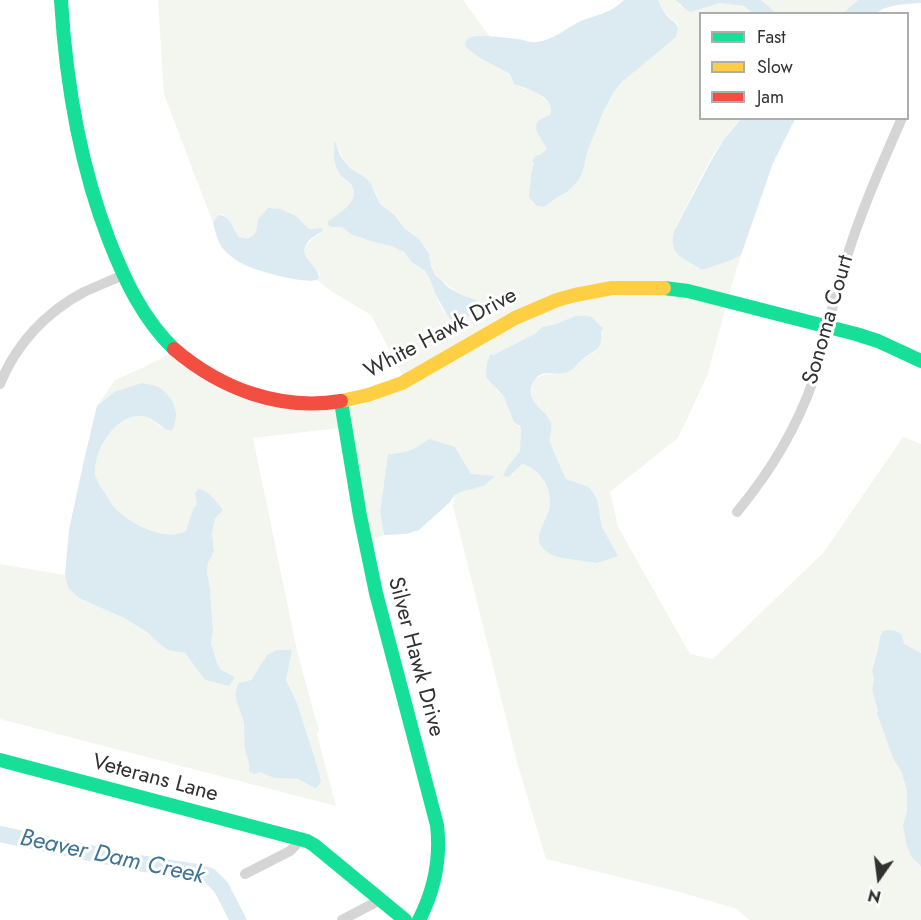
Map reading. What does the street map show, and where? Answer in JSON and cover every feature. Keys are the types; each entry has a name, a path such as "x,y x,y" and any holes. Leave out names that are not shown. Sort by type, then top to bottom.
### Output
{"street":[{"name":"White Hawk Drive","path":"61,0 68,81 82,152 93,194 123,275 141,309 162,337 194,366 232,387 268,399 301,403 341,402 366,396 395,386 518,316 540,306 591,291 633,286 688,291 828,326 878,341 921,361"},
{"name":"Sonoma Court","path":"736,512 772,465 797,422 815,376 855,232 875,178 901,120"},
{"path":"0,384 15,354 50,314 84,292 123,275"},
{"name":"Silver Hawk Drive","path":"341,402 360,516 376,593 437,825 440,852 438,867 429,899 419,920"},
{"name":"Veterans Lane","path":"0,760 300,839 314,845 405,920"},
{"path":"245,874 290,851 300,839"},
{"path":"342,920 380,900"}],"shaded area":[{"path":"158,0 463,0 490,37 479,36 480,58 510,74 516,85 537,92 551,105 550,115 541,119 536,128 547,149 537,155 531,174 530,186 537,206 541,207 547,206 578,181 604,110 615,90 673,40 677,23 663,12 658,0 675,0 691,12 720,3 745,6 752,12 699,12 699,120 740,120 722,141 706,169 674,230 673,238 682,257 702,270 741,255 729,294 678,283 643,281 602,283 403,375 371,315 317,280 320,274 306,258 305,250 309,242 321,233 319,228 309,229 296,216 272,208 259,221 256,232 247,240 238,236 222,214 218,215 213,223 164,94","holes":["335,142 350,168 366,178 380,204 394,213 405,229 419,239 429,254 435,275 479,309 460,322 451,318 441,307 428,275 400,249 361,238 341,227 328,225 328,221 349,204 354,194 353,187 343,176"]},
{"path":"624,0 658,0 666,15 677,25 676,37 615,90 604,110 578,181 549,204 544,207 537,206 529,197 534,163 532,161 547,149 536,126 537,122 550,115 549,103 539,94 514,84 510,74 480,58 467,48 465,43 469,38 476,36 495,36 532,42 543,41 579,22 607,11"},
{"path":"675,0 761,0 775,12 752,12 744,6 720,3 688,11"},
{"path":"761,0 858,0 844,12 775,12"},
{"path":"858,0 921,0 921,3 892,6 878,12 844,12"},
{"path":"740,120 794,120 773,163 741,255 702,270 676,252 673,246 674,231 724,139"},
{"path":"335,141 340,155 350,168 371,184 380,204 394,214 405,229 419,239 429,254 435,275 449,288 476,300 480,305 479,309 460,322 453,322 436,295 425,271 412,262 404,252 392,246 351,234 342,227 328,225 328,221 350,203 354,193 352,186 340,174 336,166"},
{"path":"268,208 280,209 296,216 309,229 322,228 323,230 309,241 305,248 306,257 318,272 317,280 291,279 249,267 227,253 221,246 213,223 218,215 226,217 239,237 246,239 254,234 258,219"},
{"path":"631,293 679,295 726,306 708,374 678,438 610,492 618,527 690,654 713,659 824,552 903,437 921,444 921,653 903,644 902,635 880,637 872,670 874,679 872,690 893,758 902,773 907,792 905,817 917,864 921,867 921,920 749,920 737,909 680,892 546,859 517,762 453,506 455,495 484,486 471,474 455,447 417,449 388,454 380,512 384,535 371,539 349,413 351,408 376,400 528,318 558,306 592,297","holes":["575,316 595,320 601,337 597,350 570,371 537,378 531,392 550,422 551,443 566,479 589,487 597,499 602,527 618,556 597,563 554,556 539,536 548,510 550,494 535,470 526,465 516,469 512,476 508,466 520,451 522,432 504,397 496,390 487,364 493,355 536,333 542,327"]},
{"path":"575,316 591,317 602,327 599,346 568,372 540,375 532,384 531,393 534,402 551,422 550,441 566,479 589,487 597,499 602,527 618,556 597,563 554,556 547,552 539,542 549,510 548,488 535,471 523,464 508,477 503,476 520,451 520,426 514,422 504,397 486,377 490,354 493,355 536,333 542,327"},
{"path":"170,354 193,372 336,411 339,428 253,438 297,651 319,731 317,734 336,806 0,719 0,564 65,575 68,588 79,598 124,618 147,632 168,650 185,653 205,680 229,686 234,677 221,670 211,643 213,631 207,571 214,551 212,534 215,519 223,510 195,494 197,504 193,509 186,531 178,534 158,533 148,530 121,514 111,503 96,476 95,468 101,448 109,434 122,422 135,416 143,416 150,418 163,428 172,430 114,392 97,406 115,380","holes":["292,651 286,680 297,703 321,778 315,788 298,779 274,778 257,772 250,768 247,758 243,720 236,690 240,683 252,679 267,655"]},
{"path":"142,383 160,388 169,397 176,413 172,430 167,430 143,416 122,422 114,428 102,445 95,473 111,503 121,514 148,530 158,533 178,534 186,531 193,509 197,504 195,494 198,489 208,494 223,510 215,519 212,534 214,551 207,571 213,631 211,643 221,670 235,677 229,686 205,680 185,653 168,650 147,632 124,618 79,598 68,588 65,575 69,530 97,406 114,392"},
{"path":"429,439 455,447 471,474 495,476 484,486 455,495 419,530 406,534 384,535 380,512 388,454 410,450"},
{"path":"889,630 902,635 904,644 921,653 921,867 911,856 906,843 903,825 907,811 907,792 902,773 893,758 877,713 872,690 874,679 872,670 880,637 883,631"},
{"path":"277,650 292,651 286,680 297,703 320,775 321,782 315,788 298,779 274,778 260,772 254,774 249,771 243,719 236,696 237,687 239,683 252,679 267,655"}],"waterway":[{"name":"Beaver Dam Creek","path":"0,834 210,876 221,887 238,920"}],"traffic: fast":[{"path":"61,0 70,92 82,152 99,211 128,285 153,325 174,349"},
{"path":"664,288 688,291 856,334 878,341 921,361"},
{"path":"341,402 360,516 376,593 437,825 436,874 419,920"},
{"path":"0,760 307,841 405,920"}],"traffic: slow":[{"path":"341,401 368,395 402,383 515,318 557,300 612,288 664,288"}],"traffic: jam":[{"path":"174,349 211,375 252,394 296,403 341,401"}]}
